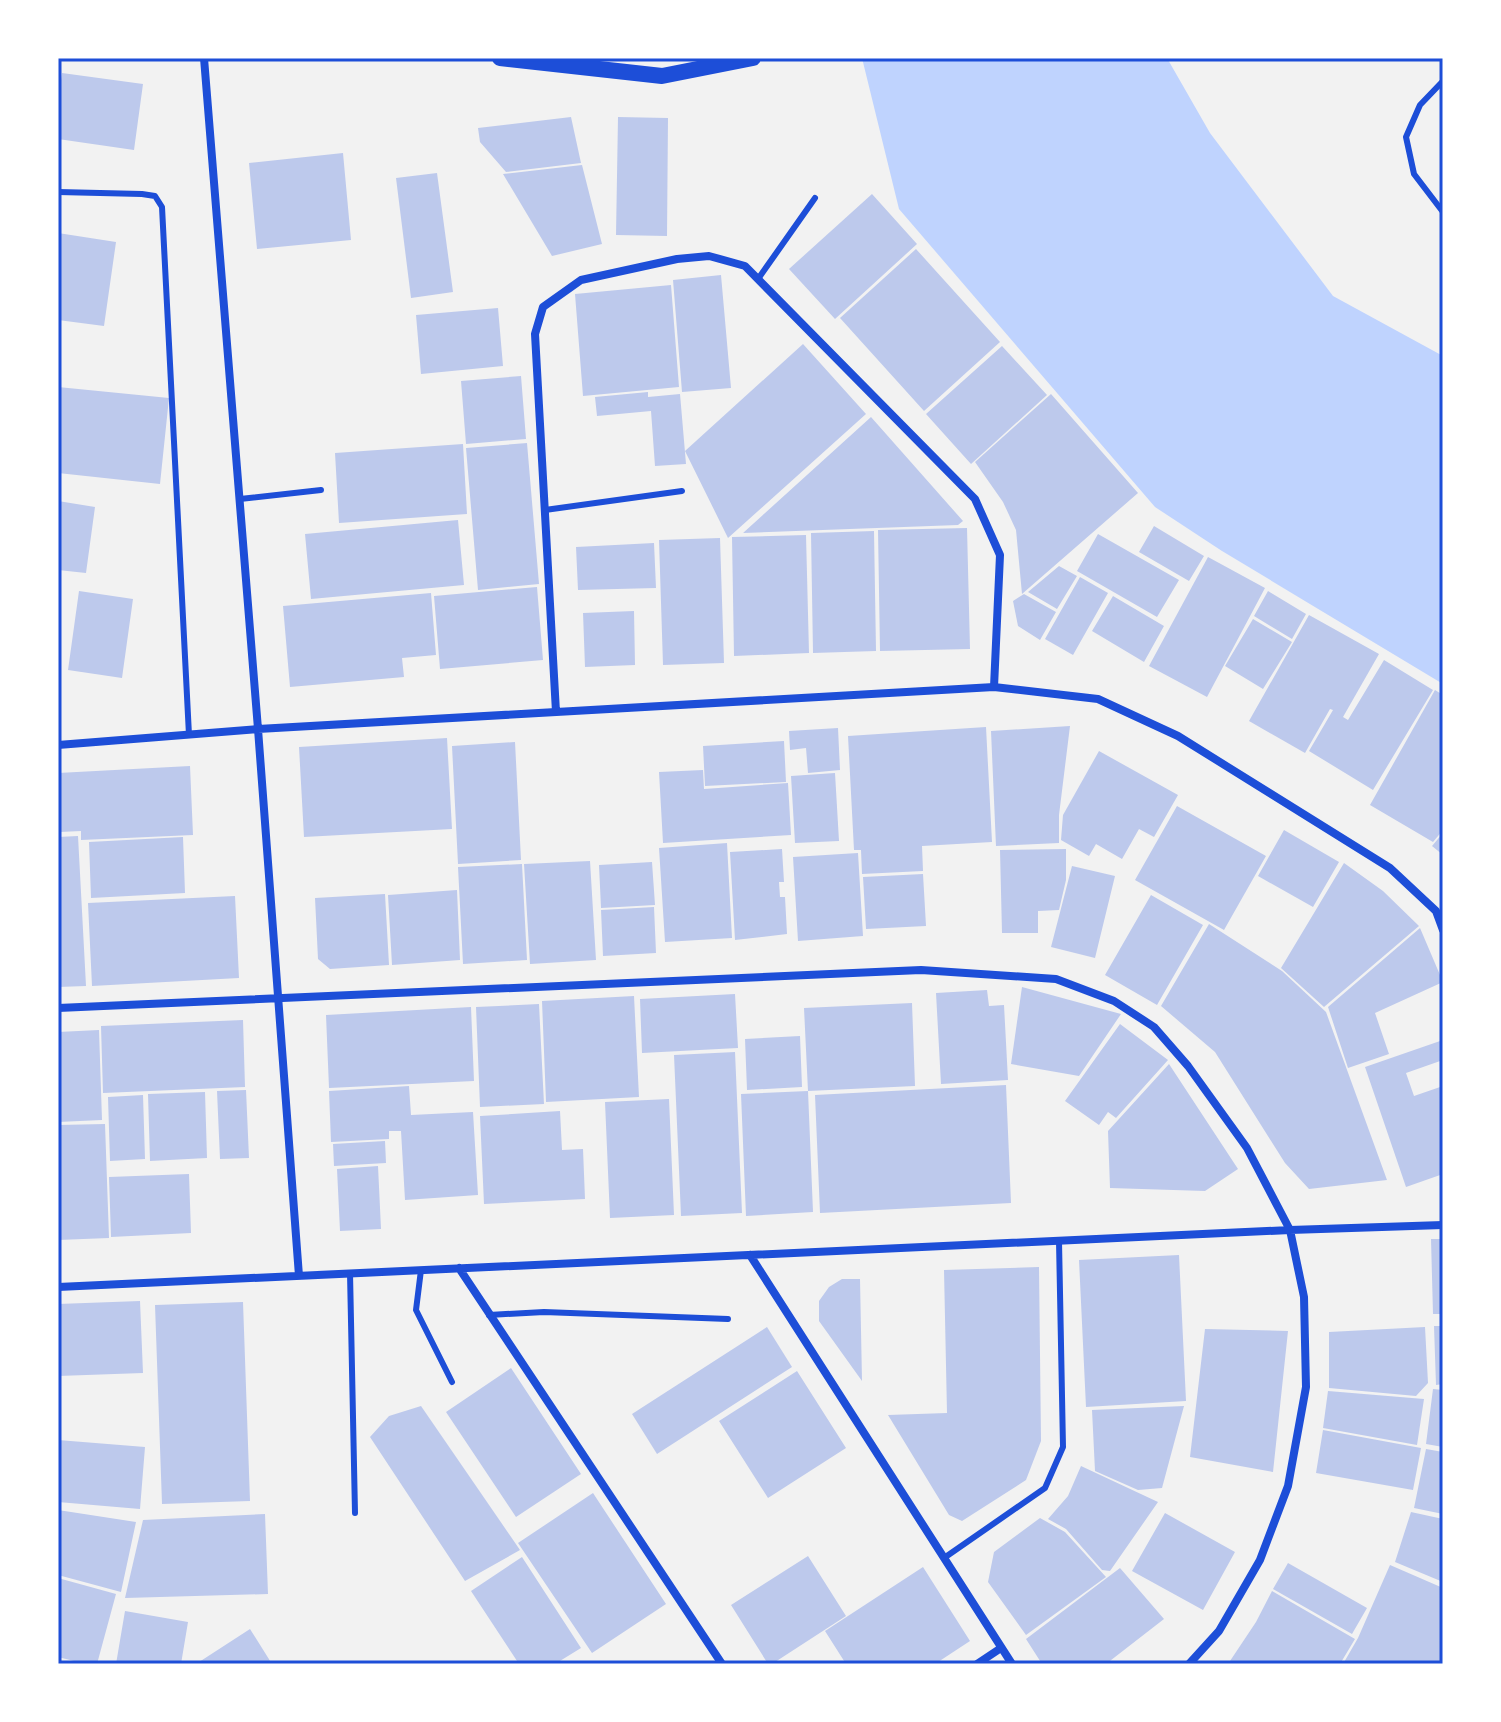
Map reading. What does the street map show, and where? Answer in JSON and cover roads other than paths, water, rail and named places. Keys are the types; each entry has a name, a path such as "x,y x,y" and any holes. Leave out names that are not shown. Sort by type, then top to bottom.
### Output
{"main road":[{"path":"500,58 662,76 753,58"}],"street":[{"path":"204,58 299,1276"},
{"path":"556,712 535,334 543,307 581,280 677,259 709,256 745,266 975,499 1000,555 994,687"},
{"path":"58,745 258,729 994,687 1098,699 1178,736 1390,868 1436,911 1443,930"},
{"path":"58,1008 921,970 1056,979 1114,1001 1154,1027 1188,1066 1247,1148 1290,1230 1304,1297 1306,1387 1288,1486 1260,1560 1219,1631 1189,1664"},
{"path":"58,1287 1443,1225"},
{"path":"750,1255 1012,1664"},
{"path":"459,1268 722,1664"},
{"path":"977,1664 1001,1648"}],"lane":[{"path":"1443,81 1420,105 1406,137 1414,174 1443,212"},
{"path":"58,192 142,194 155,196 162,207 189,735"},
{"path":"758,279 815,198"},
{"path":"240,499 321,490"},
{"path":"545,510 682,491"},
{"path":"944,1558 1045,1488 1063,1447 1059,1241"},
{"path":"421,1270 416,1310 452,1382"},
{"path":"350,1273 355,1513"},
{"path":"489,1315 544,1312 728,1319"}],"water":[{"path":"862,58 1167,58 1210,133 1333,296 1443,356 1443,684 1222,551 1155,507 899,209"}]}
